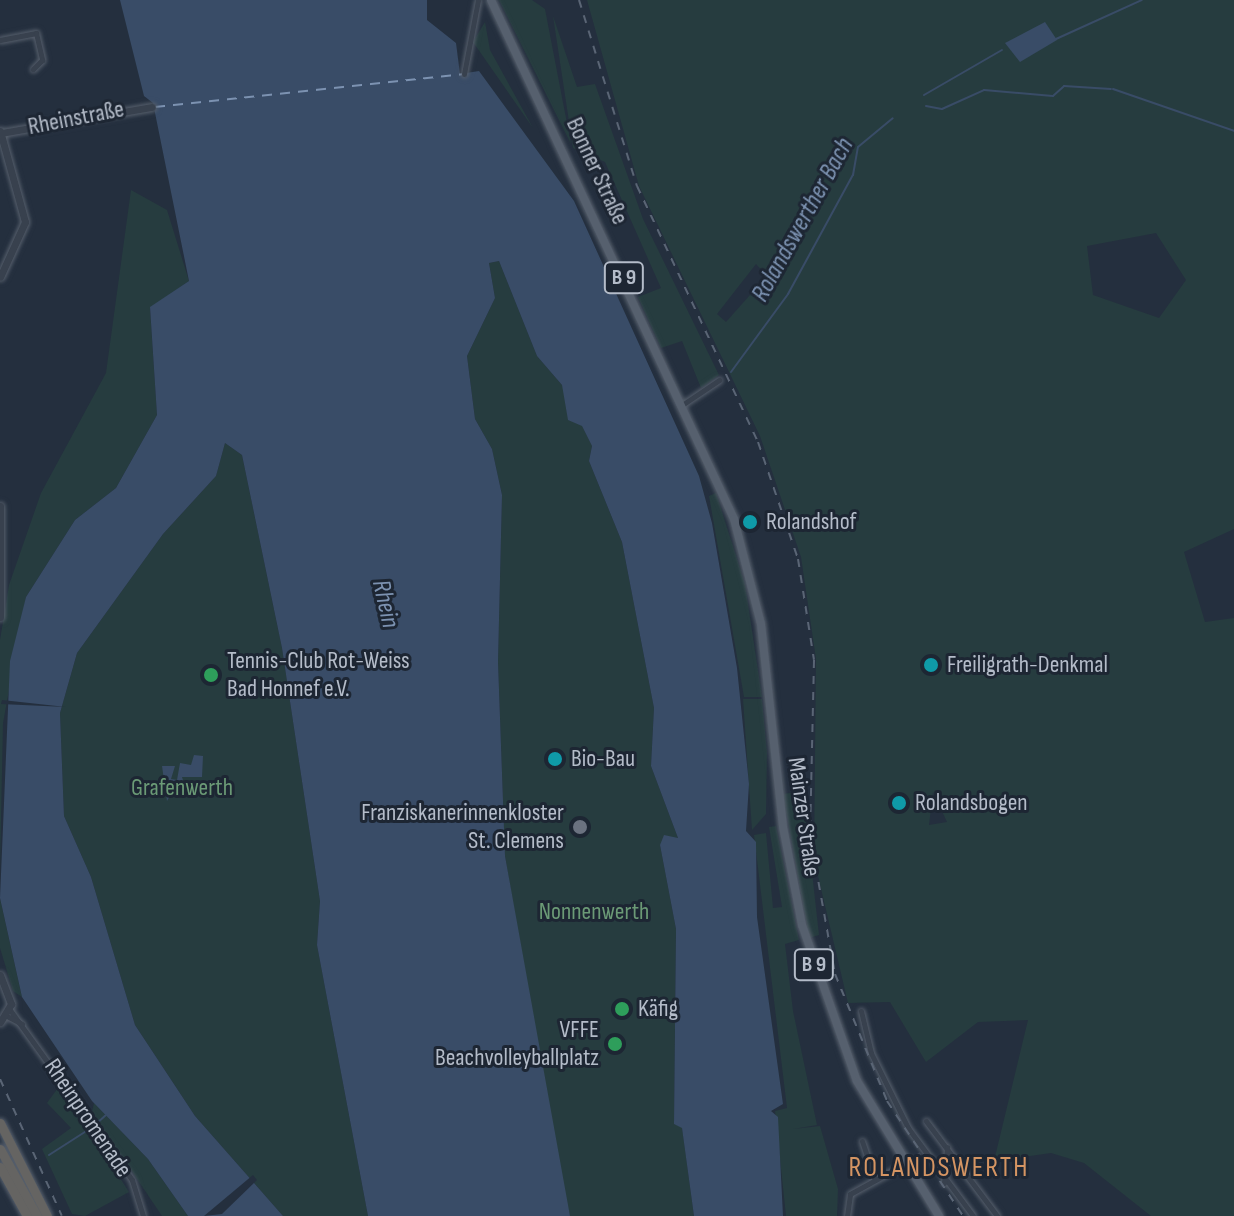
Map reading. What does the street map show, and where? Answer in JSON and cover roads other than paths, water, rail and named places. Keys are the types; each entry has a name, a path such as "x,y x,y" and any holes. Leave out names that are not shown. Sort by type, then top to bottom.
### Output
{"highway":[{"path":"0,1123 47,1216"},
{"path":"0,1149 37,1216"},
{"path":"0,1167 27,1216"}],"main road":[{"name":"Bonner Straße","path":"491,0 682,405"},
{"name":"Mainzer Straße","path":"682,405 726,497 752,580 802,925 847,1059 903,1165 939,1216"}],"street":[{"path":"464,74 478,0"},
{"path":"0,40 36,33 42,60 33,69"},
{"name":"Rheinstraße","path":"0,132 152,107"},
{"path":"0,132 25,224 0,277"},
{"path":"682,405 719,380"},
{"path":"0,506 0,617"},
{"path":"0,975 9,1013 0,1022"},
{"path":"861,1011 874,1059 922,1153 944,1184 973,1216"},
{"name":"Rheinpromenade","path":"9,1013 23,1024 132,1180 143,1216"},
{"path":"926,1121 997,1216"},
{"path":"862,1141 875,1180"},
{"path":"944,1184 947,1147"},
{"path":"847,1216 848,1195 912,1160"}],"water":[{"name":"Rhein","path":"120,0 427,0 427,20 456,43 460,74 479,71 574,201 699,476 712,523 737,668 749,784 746,831 756,842 757,917 783,1104 771,1111 778,1117 783,1216 694,1216 682,1128 674,1124 676,929 660,845 664,835 678,838 651,766 654,708 622,542 589,461 592,446 582,426 568,420 562,385 537,356 499,261 489,263 495,298 467,356 475,419 492,449 502,495 498,662 505,856 570,1216 368,1216 317,945 320,901 282,648 242,455 225,443 216,476 163,534 77,653 60,713 64,816 91,877 135,1025 195,1116 283,1216 188,1216 148,1159 92,1101 22,997 0,898 10,661 26,597 75,520 116,488 157,415 150,307 189,281 153,103 144,96"},
{"path":"1045,22 1057,40 1020,62 1005,43"},
{"path":"194,755 203,756 202,777 182,777 186,790 172,792 167,801 162,766 175,766 171,779 177,780 180,763 191,765"}],"waterway":[{"path":"1056,39 1142,0"},
{"name":"Rolandswerther Bach","path":"924,95 1002,50"},
{"path":"926,106 942,109 984,90 1053,96 1064,86 1111,89"},
{"path":"1113,89 1234,131"},
{"name":"Rolandswerther Bach","path":"731,372 788,294 853,175 858,147 893,118"},
{"path":"96,1124 106,1115"},
{"path":"49,1155 91,1128"}],"tunnel":[{"path":"912,1160 921,1154"}],"railway":[{"path":"579,0 637,186 758,442 798,559 814,660 810,835 835,974 887,1101 963,1216"},
{"path":"922,800 932,801"},
{"path":"0,1079 62,1216"}],"place":[{"name":"Rolandshof","path":"750,522"},
{"name":"Freiligrath-Denkmal","path":"931,665"},
{"name":"Tennis-Club Rot-Weiss Bad Honnef e.V.","path":"211,675"},
{"name":"Bio-Bau","path":"555,759"},
{"name":"Rolandsbogen","path":"899,803"},
{"name":"Franziskanerinnenkloster St. Clemens","path":"580,827"},
{"name":"Käfig","path":"622,1009"},
{"name":"VFFE Beachvolleyballplatz","path":"615,1044"}],"district":[{"name":"ROLANDSWERTH","path":"939,1168"}],"park label":[{"name":"Grafenwerth","path":"182,788"},
{"name":"Nonnenwerth","path":"594,912"}]}
